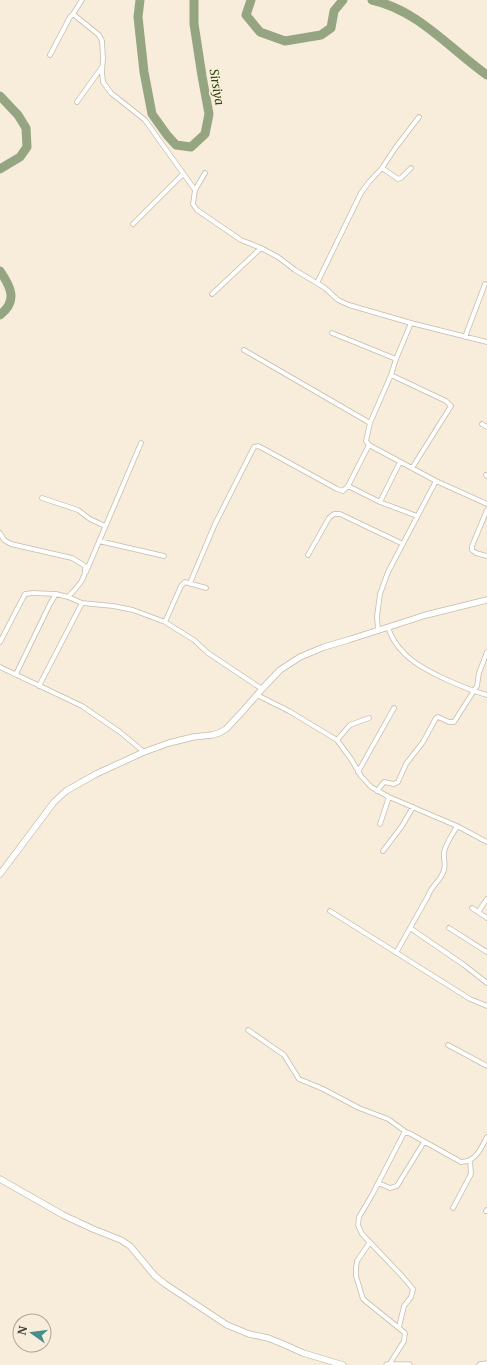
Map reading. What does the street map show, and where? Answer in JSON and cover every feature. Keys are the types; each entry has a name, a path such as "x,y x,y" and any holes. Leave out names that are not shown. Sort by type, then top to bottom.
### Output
{"street":[{"path":"50,55 82,0"},
{"path":"73,14 99,35 102,41 103,82 111,93 145,120 195,190"},
{"path":"76,102 102,67"},
{"path":"317,283 361,193 382,168 419,117"},
{"path":"382,168 398,179 411,168"},
{"path":"205,173 195,190 193,204 197,210 241,240 278,257 325,288 338,300 349,305 411,323 487,342"},
{"path":"133,224 183,174"},
{"path":"212,294 261,248"},
{"path":"465,337 485,284"},
{"path":"411,323 370,424 366,441 369,445 436,481 487,504"},
{"path":"332,333 396,359"},
{"path":"244,350 370,424"},
{"path":"391,375 446,400 451,406 412,468"},
{"path":"482,424 487,428"},
{"path":"68,597 78,586 86,572 141,443"},
{"path":"190,583 215,524 254,447 258,446 337,489 344,491 369,445"},
{"path":"380,502 400,462"},
{"path":"378,631 377,616 380,594 388,572 436,481"},
{"path":"348,486 380,502 417,516"},
{"path":"42,498 78,510 90,519 105,526"},
{"path":"487,510 472,546 472,550 476,553 487,556"},
{"path":"308,555 329,518 334,514 340,514 403,544"},
{"path":"0,533 4,540 11,544 72,558 85,566 86,572"},
{"path":"98,541 164,556"},
{"path":"165,622 184,582 206,588"},
{"path":"0,642 25,594 33,592 56,594 82,603 113,606 133,610 165,622 194,640 208,653 262,689"},
{"path":"16,674 56,594"},
{"path":"0,874 54,802 66,792 96,774 144,752 169,743 193,737 212,735 226,729 280,670 300,657 324,647 426,615 487,600"},
{"path":"39,686 82,603"},
{"path":"388,627 391,637 412,660 448,680 473,691 487,695"},
{"path":"377,791 384,782 394,784 398,782 406,764 423,742 436,718 438,717 449,722 454,722 477,686 479,673 487,652"},
{"path":"0,666 82,706 120,732 144,752"},
{"path":"257,695 289,711 337,740 351,759 364,781 377,791 457,826 487,842"},
{"path":"358,772 394,708"},
{"path":"337,740 350,725 369,718"},
{"path":"380,824 389,797"},
{"path":"383,851 402,826 413,807"},
{"path":"396,953 431,888 442,876 445,866 444,850 457,826"},
{"path":"478,912 487,899"},
{"path":"472,908 487,918"},
{"path":"330,911 470,999 487,1006"},
{"path":"410,928 464,965 487,983"},
{"path":"449,928 487,952"},
{"path":"248,1030 284,1055 299,1079 323,1089 359,1108 388,1119 406,1132 457,1161 465,1162 476,1156 487,1137"},
{"path":"448,1045 487,1066"},
{"path":"399,1327 404,1306 413,1294 413,1289 403,1276 359,1229 358,1221 404,1133 406,1132"},
{"path":"378,1182 390,1188 397,1186 424,1142"},
{"path":"453,1208 471,1174 470,1160"},
{"path":"0,1179 63,1215 121,1240 130,1246 155,1276 227,1325 248,1334 268,1338 303,1353 343,1365"},
{"path":"370,1242 357,1262 355,1272 363,1299 369,1306 405,1332 404,1341 388,1365"},
{"path":"480,1365 487,1364"},
{"path":"388,1365 409,1365"}],"waterway":[{"name":"Sirsiya","path":"140,0 138,17 144,72 152,114 176,145 191,147 205,134 209,114 194,24 194,0"},
{"name":"Sirsiya","path":"251,0 246,15 260,32 285,41 321,35 331,28 334,11 343,0"},
{"name":"Sirsiya","path":"372,0 389,5 419,21 487,75"},
{"name":"Sirsiya","path":"0,96 18,115 26,128 27,147 20,157 0,169"},
{"name":"Sirsiya","path":"0,271 10,288 11,294 11,299 6,310 0,315"}]}
